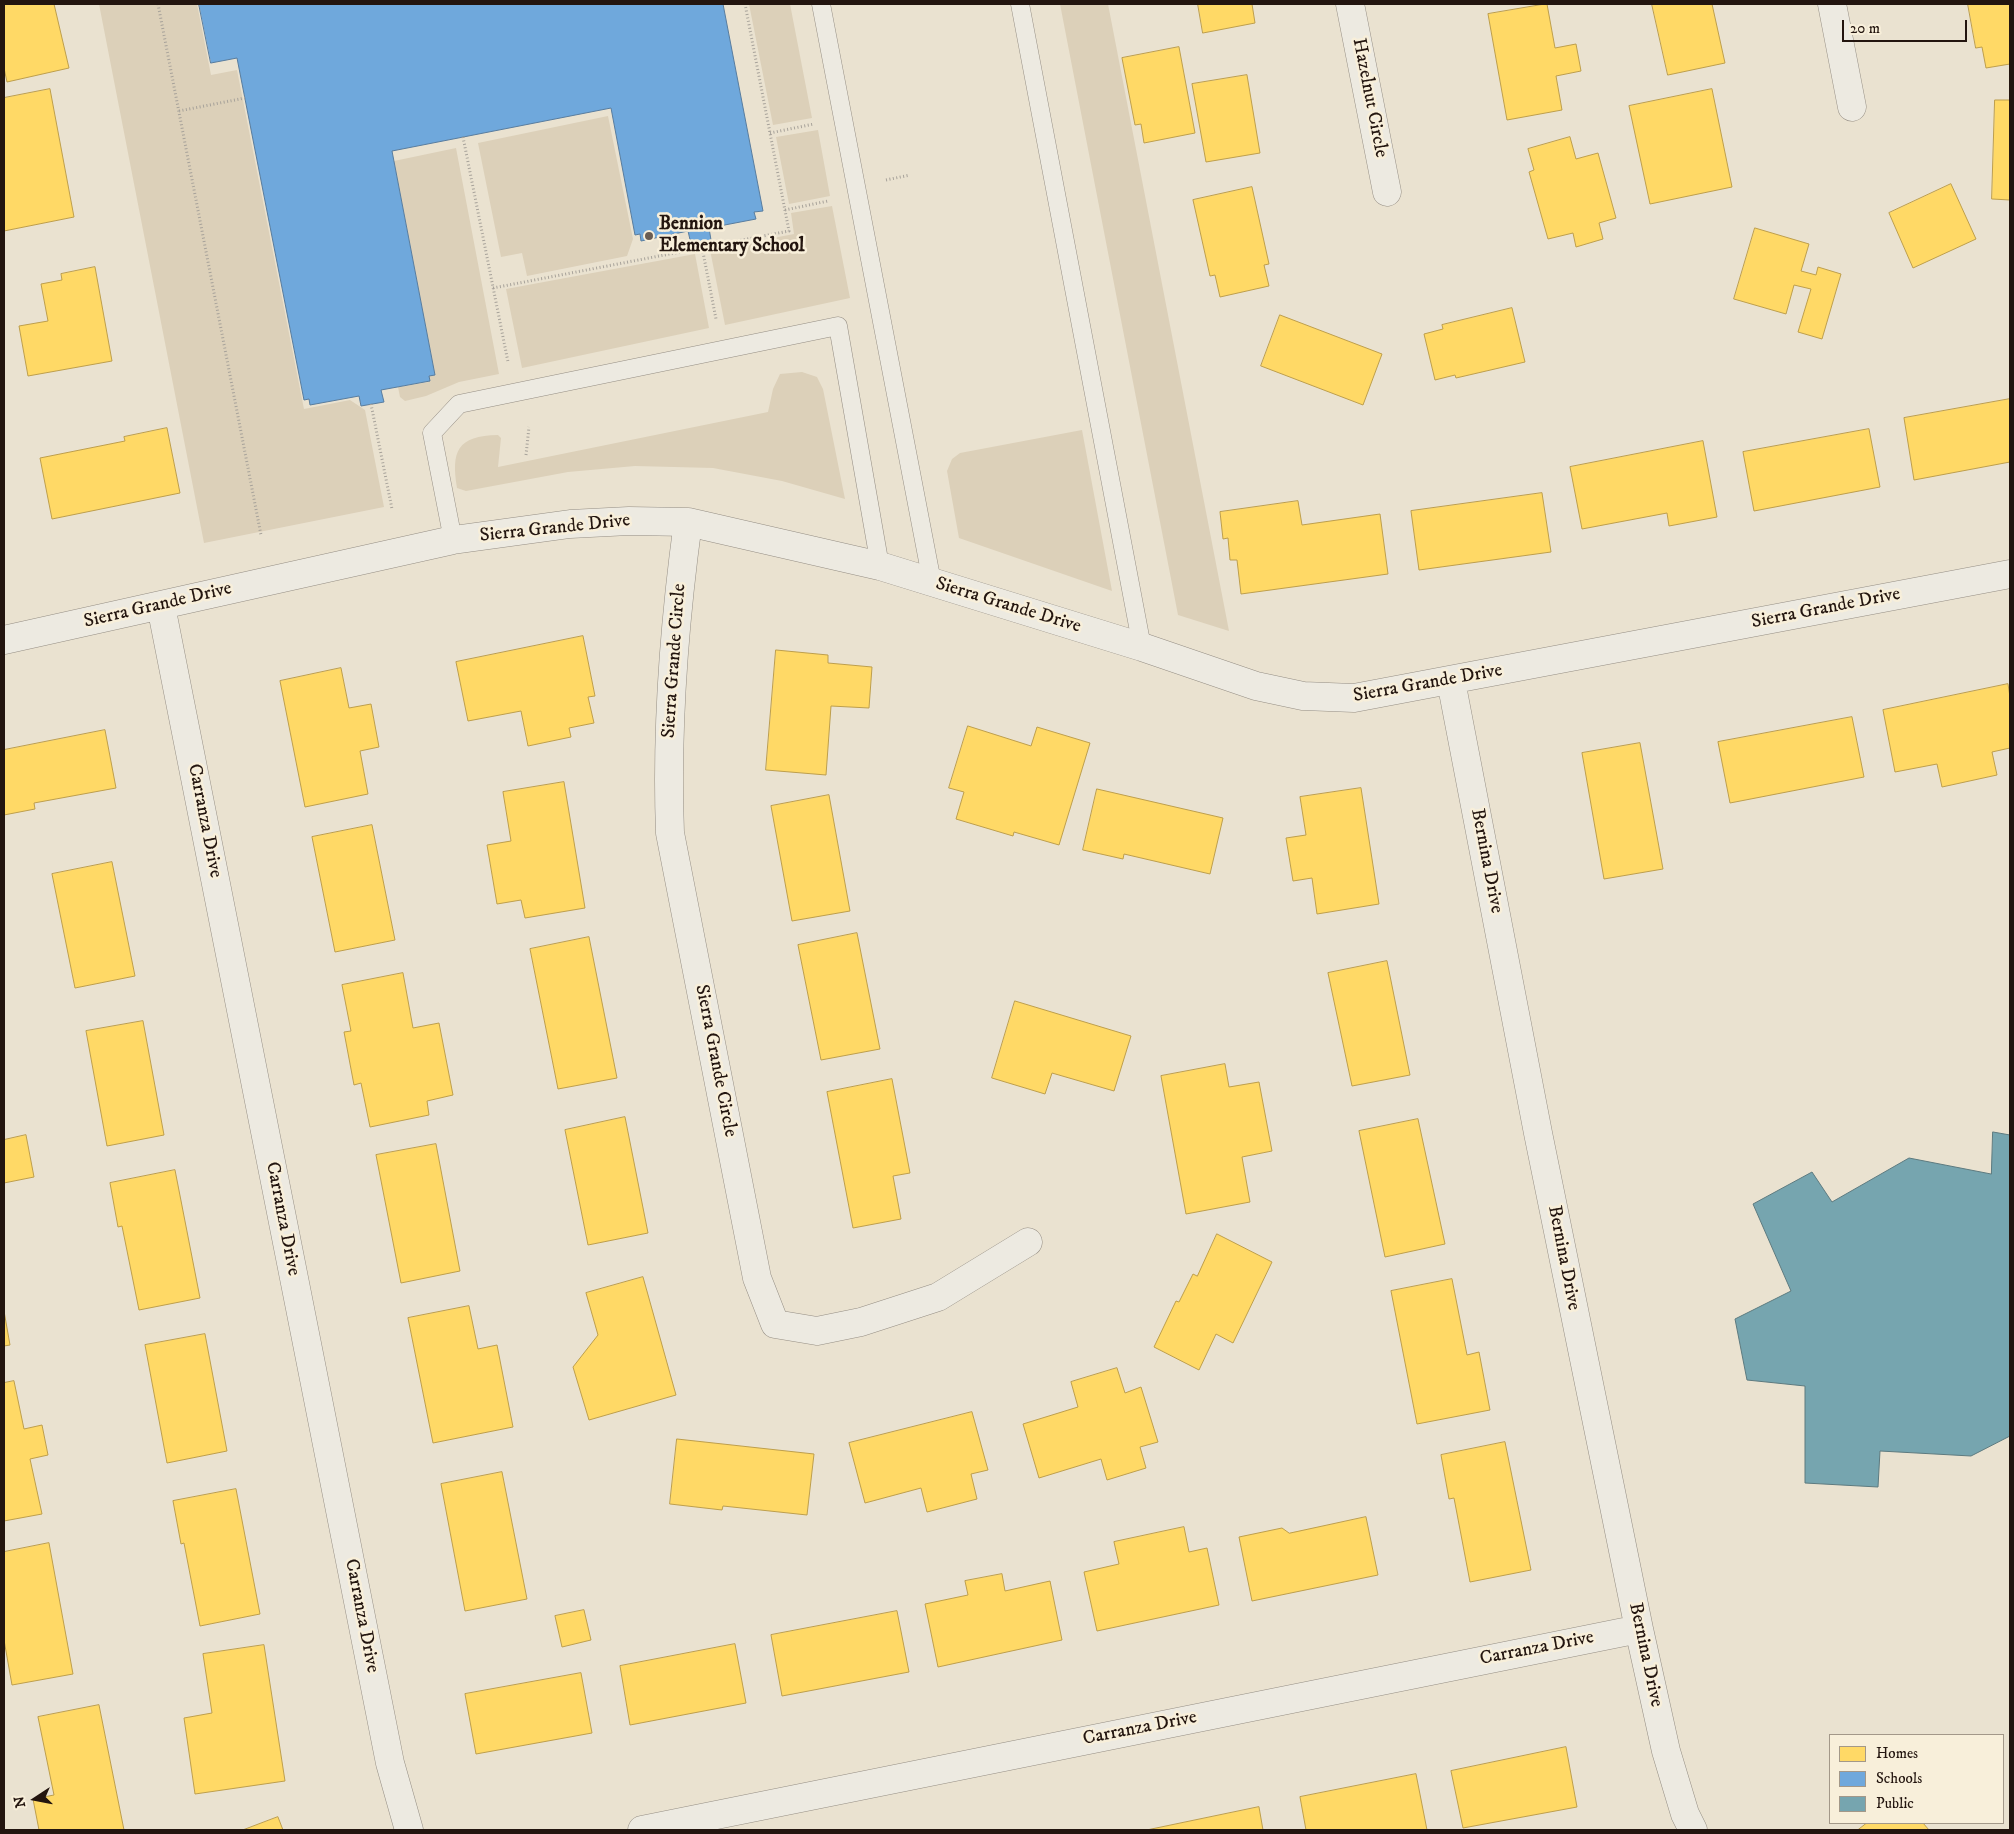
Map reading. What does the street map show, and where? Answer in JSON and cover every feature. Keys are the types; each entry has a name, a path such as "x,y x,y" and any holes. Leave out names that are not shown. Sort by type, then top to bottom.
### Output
{"street":[{"name":"Hazelnut Circle","path":"1350,4 1387,192"},
{"path":"1832,4 1852,106"},
{"name":"Sierra Grande Drive","path":"4,640 454,540 570,524 629,521 688,522 880,566 1142,647 1256,686 1303,696 1354,698 2010,574"},
{"name":"Sierra Grande Circle","path":"688,522 678,593 671,712 668,773 670,833 758,1278 775,1324 817,1331 861,1322 938,1297 1028,1242"},
{"name":"Carranza Drive","path":"162,606 390,1763 409,1830"},
{"name":"Bernina Drive","path":"1451,681 1538,1133 1639,1628 1666,1751 1685,1814 1693,1830"},
{"name":"Carranza Drive","path":"642,1830 1639,1628"}],"lane":[{"path":"822,4 932,582"},
{"path":"1020,4 1142,647"},
{"path":"454,540 432,432 459,404 838,326 880,566"}],"path":[{"path":"158,4 261,535"},
{"path":"493,288 789,231 745,4"},
{"path":"179,111 245,98"},
{"path":"770,133 822,123"},
{"path":"463,137 510,368"},
{"path":"885,180 910,174"},
{"path":"785,210 837,199"},
{"path":"701,242 717,323"},
{"path":"372,404 392,509"},
{"path":"526,454 529,427"}],"shaded area":[{"path":"99,4 197,4 211,75 237,70 304,409 350,400 365,410 384,507 204,543"},
{"path":"749,4 790,4 812,118 773,125"},
{"path":"1060,4 1108,4 1229,631 1178,615"},
{"path":"608,116 633,239 627,256 527,276 522,253 501,257 478,143"},
{"path":"818,130 830,196 789,204 776,137"},
{"path":"456,148 499,374 459,382 426,396 405,401 400,397 398,387 429,382 429,376 435,375 394,161"},
{"path":"832,206 850,298 725,325 710,250 794,234 791,213"},
{"path":"695,254 709,328 522,368 506,289"},
{"path":"802,372 817,377 823,389 845,499 782,481 713,468 635,466 568,472 466,491 457,488 455,464 457,455 465,442 473,438 498,435 501,438 498,467 768,412 773,389 780,374"},
{"path":"1082,430 1112,591 959,538 947,471 952,459 960,453"}],"building: Homes":[{"path":"4,4 54,4 69,68 7,82 4,68"},
{"path":"1198,4 1252,4 1255,23 1203,33"},
{"path":"1547,4 1555,48 1576,44 1581,71 1556,76 1562,110 1507,120 1488,14"},
{"path":"1652,4 1712,4 1725,63 1668,75"},
{"path":"1968,4 2010,4 2010,64 1986,68 1982,47 1976,48"},
{"path":"1179,47 1195,133 1144,143 1141,124 1135,125 1122,58"},
{"path":"1247,75 1260,153 1206,162 1192,84"},
{"path":"50,89 74,217 4,231 4,98"},
{"path":"1712,89 1732,187 1650,204 1629,106"},
{"path":"1995,100 2010,100 2010,200 1992,199"},
{"path":"1570,137 1576,159 1598,153 1616,218 1599,223 1603,239 1576,247 1573,233 1548,239 1529,172 1534,170 1528,149"},
{"path":"1951,184 1976,239 1913,268 1889,213"},
{"path":"1252,187 1269,264 1264,265 1269,286 1220,297 1215,275 1210,276 1193,200"},
{"path":"1755,228 1809,244 1801,271 1816,275 1818,267 1841,274 1822,339 1798,332 1811,289 1794,285 1786,314 1734,299"},
{"path":"95,267 112,361 28,376 19,326 48,321 41,284 62,280 61,274"},
{"path":"1512,308 1525,362 1456,378 1455,375 1435,380 1424,334 1443,329 1442,325"},
{"path":"1280,315 1382,354 1363,405 1261,366"},
{"path":"2010,399 2010,462 1914,480 1904,418"},
{"path":"167,428 180,493 52,519 40,458 125,441 124,437"},
{"path":"1869,429 1880,487 1754,511 1743,452"},
{"path":"1703,441 1717,517 1669,526 1667,513 1582,529 1570,467"},
{"path":"1542,493 1551,552 1419,570 1411,511"},
{"path":"1298,501 1302,525 1380,514 1388,574 1241,594 1237,560 1230,560 1228,538 1223,539 1220,512"},
{"path":"583,636 595,696 588,697 594,723 569,728 571,737 528,746 521,711 468,721 456,662"},
{"path":"776,650 828,655 828,663 872,667 869,708 831,706 826,775 766,770"},
{"path":"341,668 349,708 371,704 379,747 360,751 368,794 305,807 280,681"},
{"path":"2008,684 2010,697 2010,748 1992,752 1997,775 1942,787 1937,764 1895,772 1883,710"},
{"path":"1852,717 1864,777 1730,803 1718,742"},
{"path":"968,726 1031,746 1037,727 1090,743 1059,845 1014,832 1013,836 956,819 964,792 949,788"},
{"path":"105,730 116,788 34,803 35,809 4,815 4,750"},
{"path":"1640,743 1663,869 1604,879 1582,753"},
{"path":"564,782 585,908 525,918 521,900 497,904 487,845 511,841 503,792"},
{"path":"1361,788 1379,904 1317,914 1312,878 1293,881 1286,838 1306,835 1300,797"},
{"path":"1097,789 1223,818 1210,874 1124,854 1123,859 1083,850"},
{"path":"829,795 850,911 792,921 771,806"},
{"path":"372,825 395,940 335,952 312,837"},
{"path":"112,862 135,976 75,988 52,874"},
{"path":"857,933 880,1049 821,1060 798,945"},
{"path":"589,937 617,1078 558,1089 530,949"},
{"path":"1387,961 1410,1075 1352,1086 1328,973"},
{"path":"403,973 413,1028 439,1023 453,1095 427,1101 429,1115 370,1127 361,1083 354,1085 344,1032 351,1031 342,985"},
{"path":"1015,1001 1131,1036 1114,1091 1052,1073 1045,1094 992,1078"},
{"path":"143,1021 164,1135 107,1146 86,1031"},
{"path":"1225,1064 1229,1087 1259,1082 1272,1151 1242,1157 1250,1202 1186,1214 1161,1076"},
{"path":"892,1079 910,1173 893,1176 901,1219 853,1228 827,1092"},
{"path":"625,1117 648,1233 588,1245 565,1130"},
{"path":"1418,1119 1445,1244 1385,1257 1359,1131"},
{"path":"26,1135 34,1177 4,1183 4,1140"},
{"path":"436,1144 460,1271 401,1283 376,1155"},
{"path":"175,1170 200,1298 139,1310 122,1226 118,1227 110,1183"},
{"path":"1217,1234 1272,1262 1233,1343 1216,1334 1199,1370 1154,1347 1176,1301 1179,1302 1193,1274 1197,1276"},
{"path":"643,1277 676,1395 589,1420 573,1367 598,1335 586,1293"},
{"path":"1452,1279 1467,1355 1479,1352 1490,1410 1417,1424 1391,1291"},
{"path":"469,1306 478,1349 497,1345 513,1427 433,1443 408,1318"},
{"path":"4,1311 10,1345 4,1346"},
{"path":"205,1334 227,1451 167,1463 145,1345"},
{"path":"1117,1368 1125,1393 1141,1387 1158,1442 1140,1447 1146,1468 1107,1480 1101,1459 1039,1478 1023,1424 1078,1407 1071,1382"},
{"path":"14,1381 24,1429 42,1425 48,1455 30,1459 42,1514 4,1521 4,1383"},
{"path":"972,1412 988,1470 971,1474 977,1499 927,1512 921,1488 865,1503 849,1443"},
{"path":"677,1439 814,1454 807,1515 723,1506 722,1510 670,1504"},
{"path":"1505,1442 1531,1570 1470,1582 1454,1498 1449,1499 1441,1455"},
{"path":"502,1472 527,1599 465,1611 441,1484"},
{"path":"236,1489 260,1614 200,1626 184,1543 181,1544 173,1501"},
{"path":"1366,1517 1378,1575 1252,1601 1239,1537 1282,1528 1289,1533"},
{"path":"1184,1527 1189,1552 1207,1548 1219,1605 1097,1631 1084,1572 1119,1564 1114,1542"},
{"path":"49,1543 73,1674 12,1685 4,1640 4,1552"},
{"path":"1002,1574 1005,1591 1050,1581 1062,1640 938,1667 925,1604 968,1595 965,1581"},
{"path":"584,1610 591,1640 562,1647 555,1616"},
{"path":"897,1611 909,1672 782,1696 771,1635"},
{"path":"735,1644 746,1703 630,1725 620,1666"},
{"path":"264,1645 285,1781 195,1794 184,1718 212,1713 203,1654"},
{"path":"581,1673 592,1733 476,1754 465,1694"},
{"path":"99,1705 124,1830 39,1830 33,1799 54,1795 38,1717"},
{"path":"1566,1747 1577,1807 1463,1828 1451,1771"},
{"path":"1416,1774 1427,1830 1306,1830 1300,1797"},
{"path":"1259,1807 1263,1830 1147,1830"},
{"path":"278,1817 283,1830 243,1830"},
{"path":"1866,1824 1924,1824 1929,1830 1858,1830"}],"building: Schools":[{"path":"199,4 723,4 763,211 754,212 756,219 709,228 711,240 691,244 688,231 641,241 640,234 635,235 611,108 392,151 435,375 429,376 430,381 381,390 384,402 361,406 359,396 310,405 309,399 304,400 237,58 211,63"}],"building: Public":[{"path":"1993,1132 2010,1135 2010,1436 1971,1456 1880,1451 1878,1487 1805,1483 1805,1386 1747,1380 1735,1319 1791,1291 1753,1204 1812,1172 1832,1202 1909,1158 1991,1174"}],"place":[{"name":"Bennion Elementary School","path":"649,236"}]}
